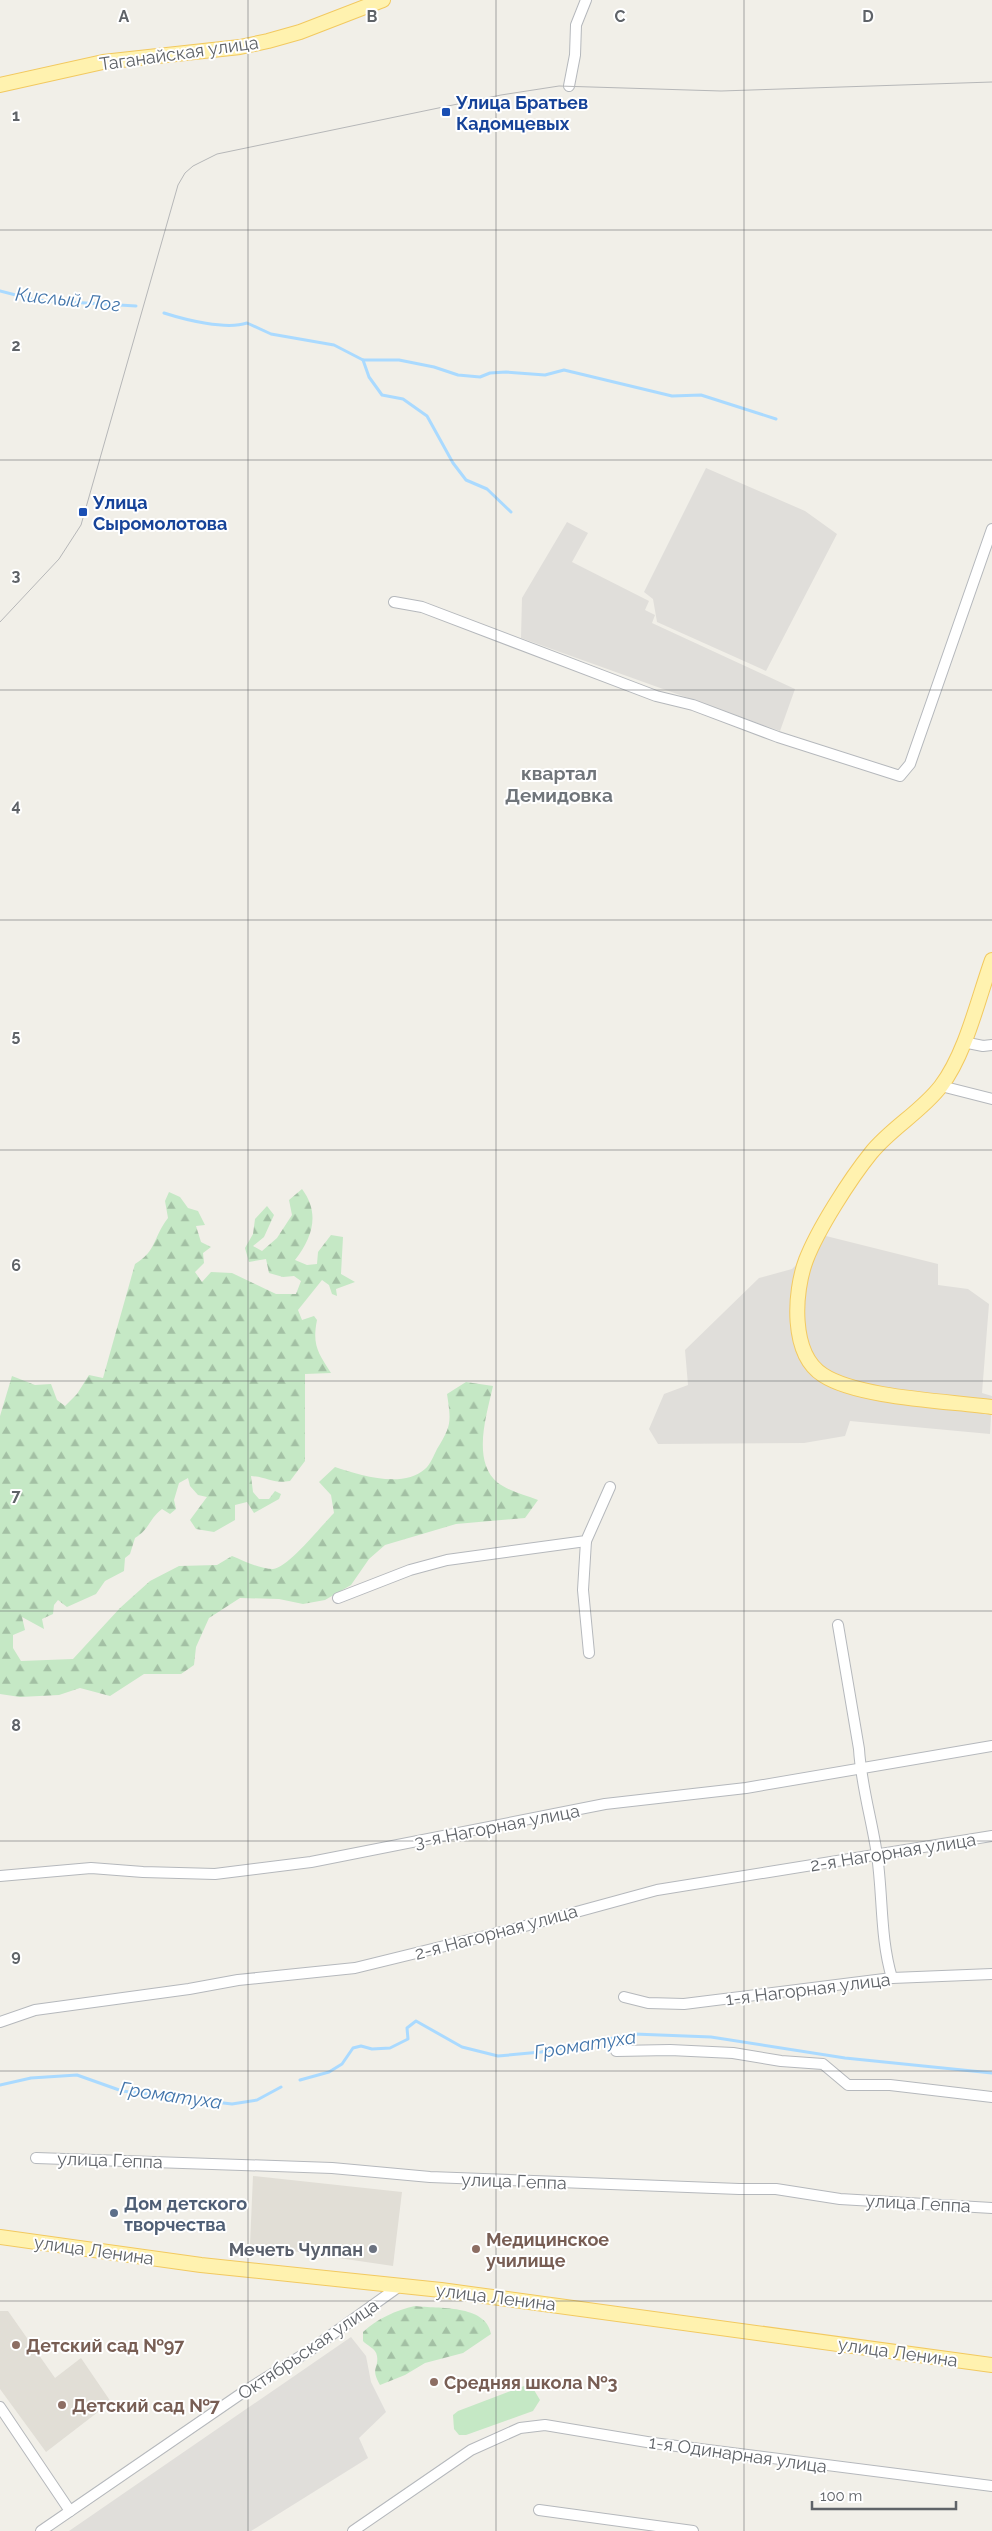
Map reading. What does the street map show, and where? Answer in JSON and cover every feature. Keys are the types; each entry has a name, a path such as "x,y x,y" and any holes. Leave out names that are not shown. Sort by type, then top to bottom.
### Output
{"main road":[{"name":"Таганайская улица","path":"0,85 103,62 240,47 300,32 383,0"},
{"path":"992,960 954,1065 941,1086 870,1154 825,1223 806,1260 799,1293 800,1347 809,1363 821,1374 835,1382 879,1392 992,1407"},
{"name":"улица Ленина","path":"0,2237 210,2266 401,2285 992,2365"}],"street":[{"path":"569,86 575,55 576,25 586,0"},
{"path":"394,602 422,607 656,696 692,705 778,737 900,776 910,764 992,529"},
{"path":"980,563 992,560"},
{"path":"963,1042 982,1046 992,1045"},
{"path":"941,1086 992,1099"},
{"path":"589,1652 583,1590 586,1541 610,1488"},
{"path":"338,1598 410,1570 447,1560 586,1541"},
{"path":"838,1625 859,1749 860,1769 877,1856 884,1953 892,1978"},
{"name":"3-я Нагорная улица","path":"0,1876 91,1868 142,1872 215,1874 359,1854 605,1804 746,1788 992,1746"},
{"name":"2-я Нагорная улица","path":"0,2022 35,2010 190,1989 238,1980 355,1968 459,1943 657,1890 992,1836"},
{"name":"1-я Нагорная улица","path":"624,1997 648,2003 684,2004 892,1978 992,1974"},
{"path":"616,2051 670,2050 734,2053 781,2061 823,2064 848,2084 890,2086 992,2097"},
{"name":"улица Геппа","path":"36,2158 332,2168 430,2177 739,2190 776,2189 840,2199 992,2208"},
{"name":"Октябрьская улица","path":"41,2531 245,2391 323,2341 401,2285"},
{"path":"0,2407 70,2511"},
{"name":"1-я Одинарная улица","path":"353,2531 471,2450 520,2428 545,2425 653,2443 992,2486"},
{"path":"539,2510 693,2531"}],"shaded area":[{"path":"706,468 805,511 837,534 766,671 657,622 653,599 644,592"},
{"path":"567,522 588,533 572,562 649,601 645,610 655,615 652,623 795,689 780,731 521,638 522,598"},
{"path":"826,1236 938,1264 938,1285 968,1289 989,1304 982,1393 992,1396 990,1434 850,1421 845,1436 804,1443 658,1444 649,1429 664,1394 688,1385 685,1350 759,1278 792,1269"},
{"path":"253,2176 402,2192 393,2266 250,2245"},
{"path":"0,2311 8,2311 55,2378 81,2358 111,2402 46,2452 0,2389"},
{"path":"351,2337 366,2356 371,2382 386,2412 359,2438 368,2458 251,2531 69,2531"}],"green space":[{"path":"302,1189 311,1207 312,1225 306,1243 295,1260 307,1265 317,1264 318,1252 331,1235 343,1237 341,1274 355,1282 336,1289 337,1296 332,1294 329,1285 322,1280 298,1310 302,1320 314,1316 317,1320 315,1336 317,1348 331,1373 305,1374 305,1461 290,1481 278,1482 251,1476 253,1492 259,1499 269,1499 275,1491 281,1494 279,1499 254,1513 247,1502 235,1505 235,1520 214,1532 196,1529 190,1520 207,1497 198,1495 190,1486 188,1478 179,1483 174,1500 176,1509 170,1514 162,1509 144,1531 135,1538 130,1554 125,1558 124,1571 105,1581 96,1594 67,1607 58,1600 54,1605 53,1614 42,1619 44,1629 22,1617 25,1630 13,1635 13,1648 21,1661 73,1659 120,1608 150,1581 179,1566 217,1565 232,1556 263,1568 273,1569 287,1562 334,1513 331,1495 319,1482 335,1467 381,1479 405,1478 416,1475 425,1469 448,1428 450,1417 447,1394 466,1382 493,1386 483,1437 485,1462 490,1474 502,1486 538,1500 525,1518 456,1524 385,1545 369,1559 351,1585 325,1600 303,1604 279,1599 240,1598 209,1618 196,1647 194,1665 181,1674 144,1674 110,1696 80,1688 59,1695 20,1697 0,1694 0,1416 12,1376 35,1385 51,1384 57,1400 65,1406 77,1394 89,1375 103,1378 135,1264 151,1249 168,1218 165,1201 169,1192 180,1197 188,1208 198,1211 205,1225 196,1226 201,1242 211,1247 203,1253 204,1263 195,1272 202,1282 211,1272 232,1273 276,1294 296,1294 301,1281 294,1276 283,1277 269,1273 266,1259 249,1262 245,1248 253,1234 255,1219 267,1206 274,1215 264,1237 253,1246 262,1251 277,1238 292,1215 289,1200"},
{"path":"415,2306 448,2308 471,2313 480,2317 487,2324 491,2334 463,2353 425,2363 405,2375 380,2385 375,2371 376,2353 363,2341 363,2332 387,2316"},
{"path":"524,2386 534,2390 540,2400 533,2411 466,2435 459,2435 454,2429 453,2415 458,2411"}],"waterway":[{"name":"Кислый Лог","path":"0,291 35,300 136,306"},
{"path":"164,313 217,325 247,323 271,334 334,345 363,360 399,360 434,367 458,375 480,377 490,373 506,372 545,375 564,370 672,396 701,395 776,419"},
{"path":"363,360 369,377 382,395 403,399 427,416 453,463 466,480 487,489 511,512"},
{"name":"Громатуха","path":"300,2080 329,2072 342,2064 353,2048 361,2046 372,2049 390,2048 408,2039 407,2028 416,2021 462,2047 498,2056 541,2052 634,2034 711,2037 845,2058 992,2073"},
{"name":"Громатуха","path":"0,2085 31,2078 77,2075 122,2091 232,2104 257,2100 281,2087"}],"tram line":[{"path":"0,622 59,559 81,525 178,185 185,173 193,166 217,154 501,95 559,86 721,91 992,82"}],"place":[{"name":"Улица Братьев Кадомцевых","path":"446,112"},
{"name":"Улица Сыромолотова","path":"83,512"},
{"name":"Дом детского творчества","path":"114,2213"},
{"name":"Мечеть Чулпан","path":"373,2249"},
{"name":"Медицинское училище","path":"476,2249"},
{"name":"Детский сад №97","path":"16,2345"},
{"name":"Средняя школа №3","path":"434,2382"},
{"name":"Детский сад №7","path":"62,2405"}],"district":[{"name":"квартал Демидовка","path":"559,784"}]}
